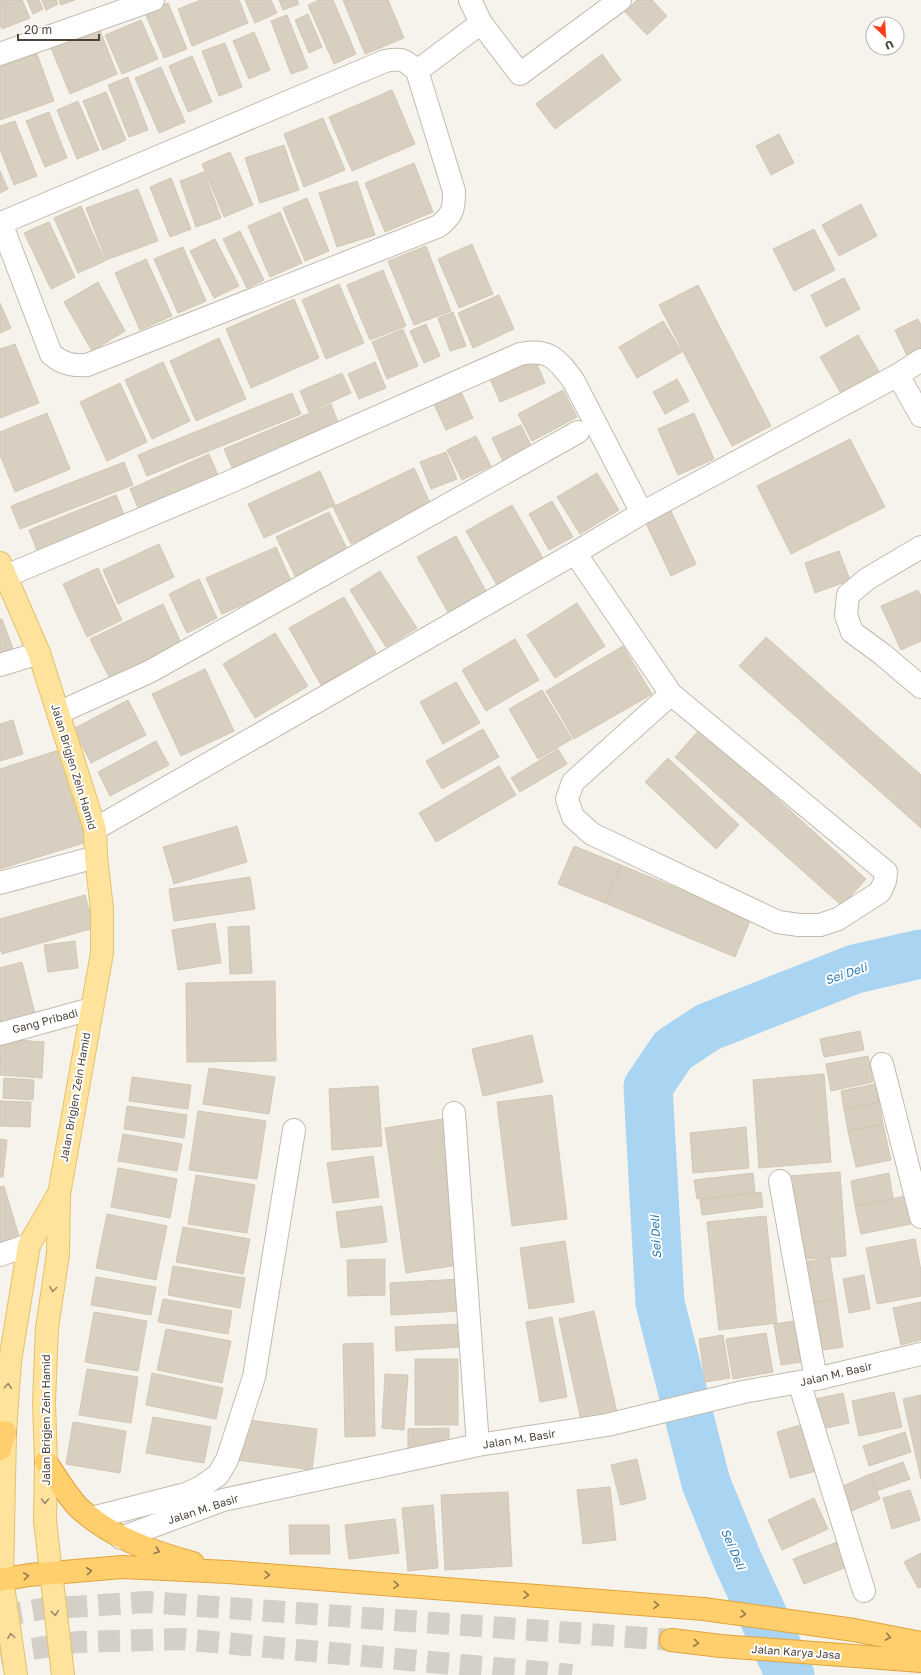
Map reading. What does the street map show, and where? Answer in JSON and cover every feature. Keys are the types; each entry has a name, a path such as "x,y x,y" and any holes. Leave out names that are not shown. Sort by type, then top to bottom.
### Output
{"highway":[{"path":"46,1462 78,1506 92,1518 121,1538 177,1558 228,1572"},
{"path":"1,1579 122,1567 228,1572 704,1609 854,1630 921,1643"},
{"name":"Jalan Karya Jasa","path":"671,1640 721,1646 921,1660"}],"main road":[{"name":"Jalan Brigjen Zein Hamid","path":"3,570 39,653 95,829 96,857 102,909 102,953 58,1194 58,1254 47,1328 44,1402 46,1462 45,1521 50,1575 63,1675"},
{"name":"Jalan Brigjen Zein Hamid","path":"16,1675 1,1579 3,1440 10,1361 29,1245 58,1194"},
{"path":"29,1245 58,1254"}],"street":[{"path":"0,54 153,0"},
{"path":"470,0 481,23 520,74 620,0"},
{"path":"417,70 481,23"},
{"path":"400,59 407,61 417,70 454,191 454,206 449,218 439,226 87,365 73,366 59,362 51,354 0,223 385,61 400,59"},
{"path":"3,570 232,481 520,354 534,351 549,355 562,365 573,380 642,513"},
{"path":"95,829 642,513 898,375 921,360"},
{"path":"898,375 921,416"},
{"path":"58,713 149,672 578,432"},
{"path":"921,547 867,579 848,595 846,615 852,632 882,654 921,687"},
{"path":"575,553 671,694 886,872 886,881 880,892 838,919 820,925 799,925 778,922 592,834 573,817 567,799 572,782 671,694"},
{"path":"0,665 39,653"},
{"path":"0,883 96,857"},
{"name":"Gang Pribadi","path":"0,1034 91,1009"},
{"path":"882,1064 921,1217"},
{"path":"454,1113 478,1446"},
{"path":"92,1518 191,1492 218,1475 227,1460 254,1377 294,1130"},
{"path":"780,1181 808,1381 864,1591"},
{"path":"0,1255 29,1245"},
{"name":"Jalan M. Basir","path":"121,1538 223,1500 478,1446 607,1425 743,1392 808,1381 921,1354"}],"building":[{"path":"0,0 22,0 30,18 2,29 0,25"},
{"path":"27,0 39,0 43,9 33,14"},
{"path":"42,0 56,0 58,4 46,10"},
{"path":"59,0 75,0 61,5"},
{"path":"201,0 239,0 248,23 192,46 178,9"},
{"path":"245,0 271,0 277,13 255,23"},
{"path":"279,0 297,0 299,4 283,10"},
{"path":"319,0 333,0 356,54 334,64 308,5"},
{"path":"343,0 388,0 404,38 365,54"},
{"path":"637,0 652,0 667,16 647,35 625,12"},
{"path":"168,3 187,49 164,58 145,13"},
{"path":"308,14 322,47 309,53 295,20"},
{"path":"287,15 308,68 291,74 271,21"},
{"path":"141,20 158,59 122,74 105,35"},
{"path":"99,28 117,74 70,94 51,48"},
{"path":"254,32 270,70 249,79 233,41"},
{"path":"225,43 242,87 219,96 202,51"},
{"path":"37,54 54,101 0,120 0,67"},
{"path":"602,54 621,80 555,129 536,104"},
{"path":"192,56 212,102 188,112 169,66"},
{"path":"161,67 185,122 159,133 135,78"},
{"path":"128,77 148,130 129,137 108,85"},
{"path":"392,90 415,144 352,171 329,117"},
{"path":"106,92 126,140 103,150 83,101"},
{"path":"78,101 99,150 77,159 57,110"},
{"path":"49,112 67,158 45,167 26,121"},
{"path":"323,118 345,170 304,187 284,134"},
{"path":"15,121 37,176 14,185 0,149 0,126"},
{"path":"779,134 794,163 771,175 756,146"},
{"path":"284,145 299,190 260,203 245,158"},
{"path":"230,152 253,205 224,217 202,164"},
{"path":"414,163 433,212 385,232 365,183"},
{"path":"0,171 8,189 0,193"},
{"path":"204,172 221,218 196,227 180,181"},
{"path":"171,178 191,229 170,237 150,187"},
{"path":"357,181 375,235 337,247 319,193"},
{"path":"138,189 158,241 106,260 86,208"},
{"path":"307,198 329,251 305,261 283,208"},
{"path":"861,204 877,236 839,256 822,225"},
{"path":"81,206 105,261 78,273 54,218"},
{"path":"280,212 302,263 270,277 248,226"},
{"path":"49,222 75,277 51,289 24,233"},
{"path":"814,229 835,270 794,291 773,249"},
{"path":"240,231 264,280 247,288 223,239"},
{"path":"215,239 239,286 214,298 190,251"},
{"path":"472,244 493,294 459,308 438,259"},
{"path":"426,246 451,311 414,325 388,261"},
{"path":"183,247 206,301 178,313 154,259"},
{"path":"146,259 172,316 140,330 115,273"},
{"path":"383,270 406,326 370,340 347,285"},
{"path":"844,278 860,309 826,327 811,295"},
{"path":"98,282 125,331 92,351 64,302"},
{"path":"339,284 364,343 326,359 302,300"},
{"path":"698,285 771,426 732,446 659,305"},
{"path":"499,295 514,329 473,348 458,313"},
{"path":"294,299 319,358 251,388 226,329"},
{"path":"0,303 11,328 0,333"},
{"path":"453,312 466,346 450,351 438,318"},
{"path":"918,319 921,325 921,357 910,362 895,330"},
{"path":"663,321 682,352 637,378 619,347"},
{"path":"426,324 440,356 424,363 410,331"},
{"path":"403,329 418,366 387,379 372,342"},
{"path":"858,335 884,380 846,402 820,357"},
{"path":"219,338 246,399 196,421 170,361"},
{"path":"15,344 39,403 0,418 0,349"},
{"path":"533,355 545,383 500,402 488,374"},
{"path":"163,362 190,421 152,439 125,380"},
{"path":"375,362 386,388 359,399 348,374"},
{"path":"342,373 351,393 309,412 300,391"},
{"path":"677,379 689,401 665,414 653,392"},
{"path":"120,383 147,442 107,461 80,402"},
{"path":"458,385 473,418 446,430 431,398"},
{"path":"563,390 577,417 532,441 518,414"},
{"path":"292,393 301,414 147,476 138,455"},
{"path":"331,404 340,428 234,472 224,449"},
{"path":"47,413 70,469 15,492 0,455 0,432"},
{"path":"694,413 714,459 678,475 658,429"},
{"path":"521,425 534,452 505,466 492,438"},
{"path":"476,436 491,466 462,480 447,450"},
{"path":"850,439 885,507 791,554 757,486"},
{"path":"446,452 457,479 431,489 420,462"},
{"path":"209,454 221,482 142,517 130,489"},
{"path":"124,462 133,485 20,529 11,506"},
{"path":"414,468 431,505 351,544 333,507"},
{"path":"320,471 335,505 264,538 248,504"},
{"path":"597,473 619,510 580,534 557,497"},
{"path":"116,495 125,517 38,553 29,530"},
{"path":"552,501 573,537 549,550 529,514"},
{"path":"512,505 547,565 501,592 466,531"},
{"path":"669,507 696,564 671,576 644,519"},
{"path":"329,512 348,551 295,576 276,537"},
{"path":"456,536 487,593 449,614 417,557"},
{"path":"159,544 174,577 118,604 103,570"},
{"path":"276,547 292,583 222,614 206,578"},
{"path":"839,551 850,580 815,593 805,563"},
{"path":"98,568 122,620 87,637 63,584"},
{"path":"380,571 417,628 386,647 350,590"},
{"path":"199,579 217,618 187,633 169,594"},
{"path":"918,590 921,596 921,641 901,650 881,606"},
{"path":"344,597 376,653 321,685 289,628"},
{"path":"577,603 605,646 555,678 527,635"},
{"path":"163,604 183,647 111,681 90,639"},
{"path":"2,619 16,657 0,662 0,620"},
{"path":"275,633 308,686 255,718 223,664"},
{"path":"766,637 921,775 921,828 739,666"},
{"path":"515,639 539,680 486,711 462,670"},
{"path":"623,646 652,694 574,739 546,691"},
{"path":"205,669 234,731 181,756 152,694"},
{"path":"456,682 480,723 443,744 420,702"},
{"path":"542,690 572,739 538,759 509,709"},
{"path":"128,700 146,735 91,763 73,729"},
{"path":"13,720 23,754 0,761 0,724"},
{"path":"483,729 499,757 442,789 426,761"},
{"path":"700,729 866,879 842,906 675,757"},
{"path":"156,741 169,765 110,796 98,772"},
{"path":"62,749 90,841 0,869 0,769"},
{"path":"558,749 567,764 520,792 511,778"},
{"path":"668,758 739,825 716,849 645,782"},
{"path":"499,766 516,795 436,842 419,813"},
{"path":"237,826 247,862 174,884 163,847"},
{"path":"574,846 621,865 605,903 558,884"},
{"path":"621,865 751,919 735,957 605,903"},
{"path":"250,877 255,909 174,921 169,889"},
{"path":"85,895 94,928 2,954 0,948 0,919"},
{"path":"215,923 221,963 178,970 172,930"},
{"path":"249,926 252,973 230,974 228,927"},
{"path":"75,941 78,968 48,972 44,945"},
{"path":"22,962 35,1014 0,1023 0,968"},
{"path":"275,981 276,1061 187,1062 186,983"},
{"path":"860,1031 864,1050 824,1057 820,1039"},
{"path":"532,1035 543,1082 483,1096 472,1049"},
{"path":"1,1039 44,1042 42,1078 0,1075"},
{"path":"868,1056 873,1082 831,1091 826,1064"},
{"path":"209,1068 275,1077 269,1114 203,1104"},
{"path":"824,1074 831,1162 759,1168 753,1080"},
{"path":"132,1077 191,1085 188,1109 129,1101"},
{"path":"4,1078 34,1080 33,1100 3,1098"},
{"path":"875,1084 879,1102 844,1109 841,1091"},
{"path":"378,1086 382,1146 332,1150 329,1089"},
{"path":"552,1095 567,1219 512,1226 497,1102"},
{"path":"0,1101 31,1102 30,1127 0,1126"},
{"path":"879,1102 883,1124 848,1131 844,1109"},
{"path":"127,1106 187,1115 184,1138 124,1129"},
{"path":"198,1111 266,1121 257,1179 189,1170"},
{"path":"443,1119 465,1264 406,1273 385,1128"},
{"path":"883,1124 891,1160 856,1167 848,1131"},
{"path":"746,1127 749,1168 693,1173 690,1133"},
{"path":"123,1134 182,1144 177,1171 118,1161"},
{"path":"0,1139 7,1140 3,1177 0,1177"},
{"path":"373,1156 379,1197 333,1203 327,1163"},
{"path":"118,1168 177,1179 170,1218 111,1207"},
{"path":"840,1172 846,1256 796,1260 790,1176"},
{"path":"753,1173 755,1193 697,1199 694,1180"},
{"path":"889,1173 893,1198 855,1206 851,1181"},
{"path":"196,1175 255,1185 247,1233 188,1224"},
{"path":"4,1186 20,1240 0,1246 0,1187"},
{"path":"761,1192 763,1207 702,1215 700,1200"},
{"path":"906,1196 911,1224 861,1234 855,1206"},
{"path":"382,1206 387,1242 341,1248 336,1212"},
{"path":"107,1214 167,1226 156,1280 96,1268"},
{"path":"766,1216 777,1323 719,1330 707,1222"},
{"path":"183,1227 250,1239 243,1274 176,1262"},
{"path":"915,1239 921,1271 921,1296 877,1304 866,1248"},
{"path":"565,1241 574,1302 529,1309 520,1248"},
{"path":"830,1258 836,1299 810,1303 804,1262"},
{"path":"385,1259 385,1295 348,1296 347,1260"},
{"path":"173,1266 245,1278 240,1308 168,1295"},
{"path":"864,1275 870,1309 849,1313 843,1279"},
{"path":"96,1277 156,1287 151,1315 91,1305"},
{"path":"460,1279 461,1311 391,1315 390,1283"},
{"path":"163,1299 232,1311 228,1334 158,1322"},
{"path":"836,1299 843,1347 816,1351 810,1303"},
{"path":"921,1302 921,1340 901,1345 893,1308"},
{"path":"594,1311 618,1417 582,1425 559,1319"},
{"path":"94,1312 147,1321 138,1371 85,1362"},
{"path":"552,1317 567,1397 540,1402 526,1322"},
{"path":"794,1321 801,1362 781,1365 774,1324"},
{"path":"460,1324 461,1347 396,1351 395,1327"},
{"path":"166,1329 231,1341 222,1383 157,1370"},
{"path":"766,1333 773,1372 733,1379 726,1339"},
{"path":"723,1335 730,1378 705,1382 699,1339"},
{"path":"373,1343 375,1436 345,1437 343,1344"},
{"path":"415,1359 458,1359 458,1425 415,1425"},
{"path":"87,1369 138,1377 131,1423 79,1415"},
{"path":"152,1373 223,1388 216,1419 146,1405"},
{"path":"385,1374 408,1375 404,1430 382,1428"},
{"path":"894,1392 902,1427 859,1436 852,1401"},
{"path":"843,1393 849,1423 822,1429 815,1399"},
{"path":"921,1395 921,1479 903,1399"},
{"path":"153,1417 211,1427 204,1463 146,1453"},
{"path":"241,1419 317,1429 312,1470 236,1460"},
{"path":"73,1422 126,1431 120,1473 66,1464"},
{"path":"807,1423 820,1470 790,1478 777,1432"},
{"path":"449,1428 449,1449 408,1449 408,1429"},
{"path":"905,1432 911,1452 869,1466 863,1446"},
{"path":"637,1459 646,1499 621,1505 611,1465"},
{"path":"903,1462 910,1479 877,1491 871,1474"},
{"path":"870,1474 880,1499 847,1513 836,1489"},
{"path":"610,1487 616,1540 583,1544 577,1490"},
{"path":"910,1490 920,1520 892,1529 883,1498"},
{"path":"508,1492 512,1566 445,1570 441,1495"},
{"path":"814,1498 828,1529 782,1550 768,1520"},
{"path":"433,1505 438,1568 408,1571 402,1508"},
{"path":"395,1519 399,1553 349,1559 345,1525"},
{"path":"289,1525 329,1525 330,1554 290,1554"},
{"path":"842,1540 852,1565 804,1584 793,1559"},
{"path":"921,1553 921,1587 918,1588 904,1562"}],"waterway":[{"name":"Sei Deli","path":"790,1675 737,1559 706,1483 660,1303 648,1087 673,1050 708,1027 855,969 921,954"}],"tunnel":[{"path":"0,1616 41,1609 146,1602 671,1640"},
{"path":"0,1654 77,1642 180,1639 572,1675"}]}
